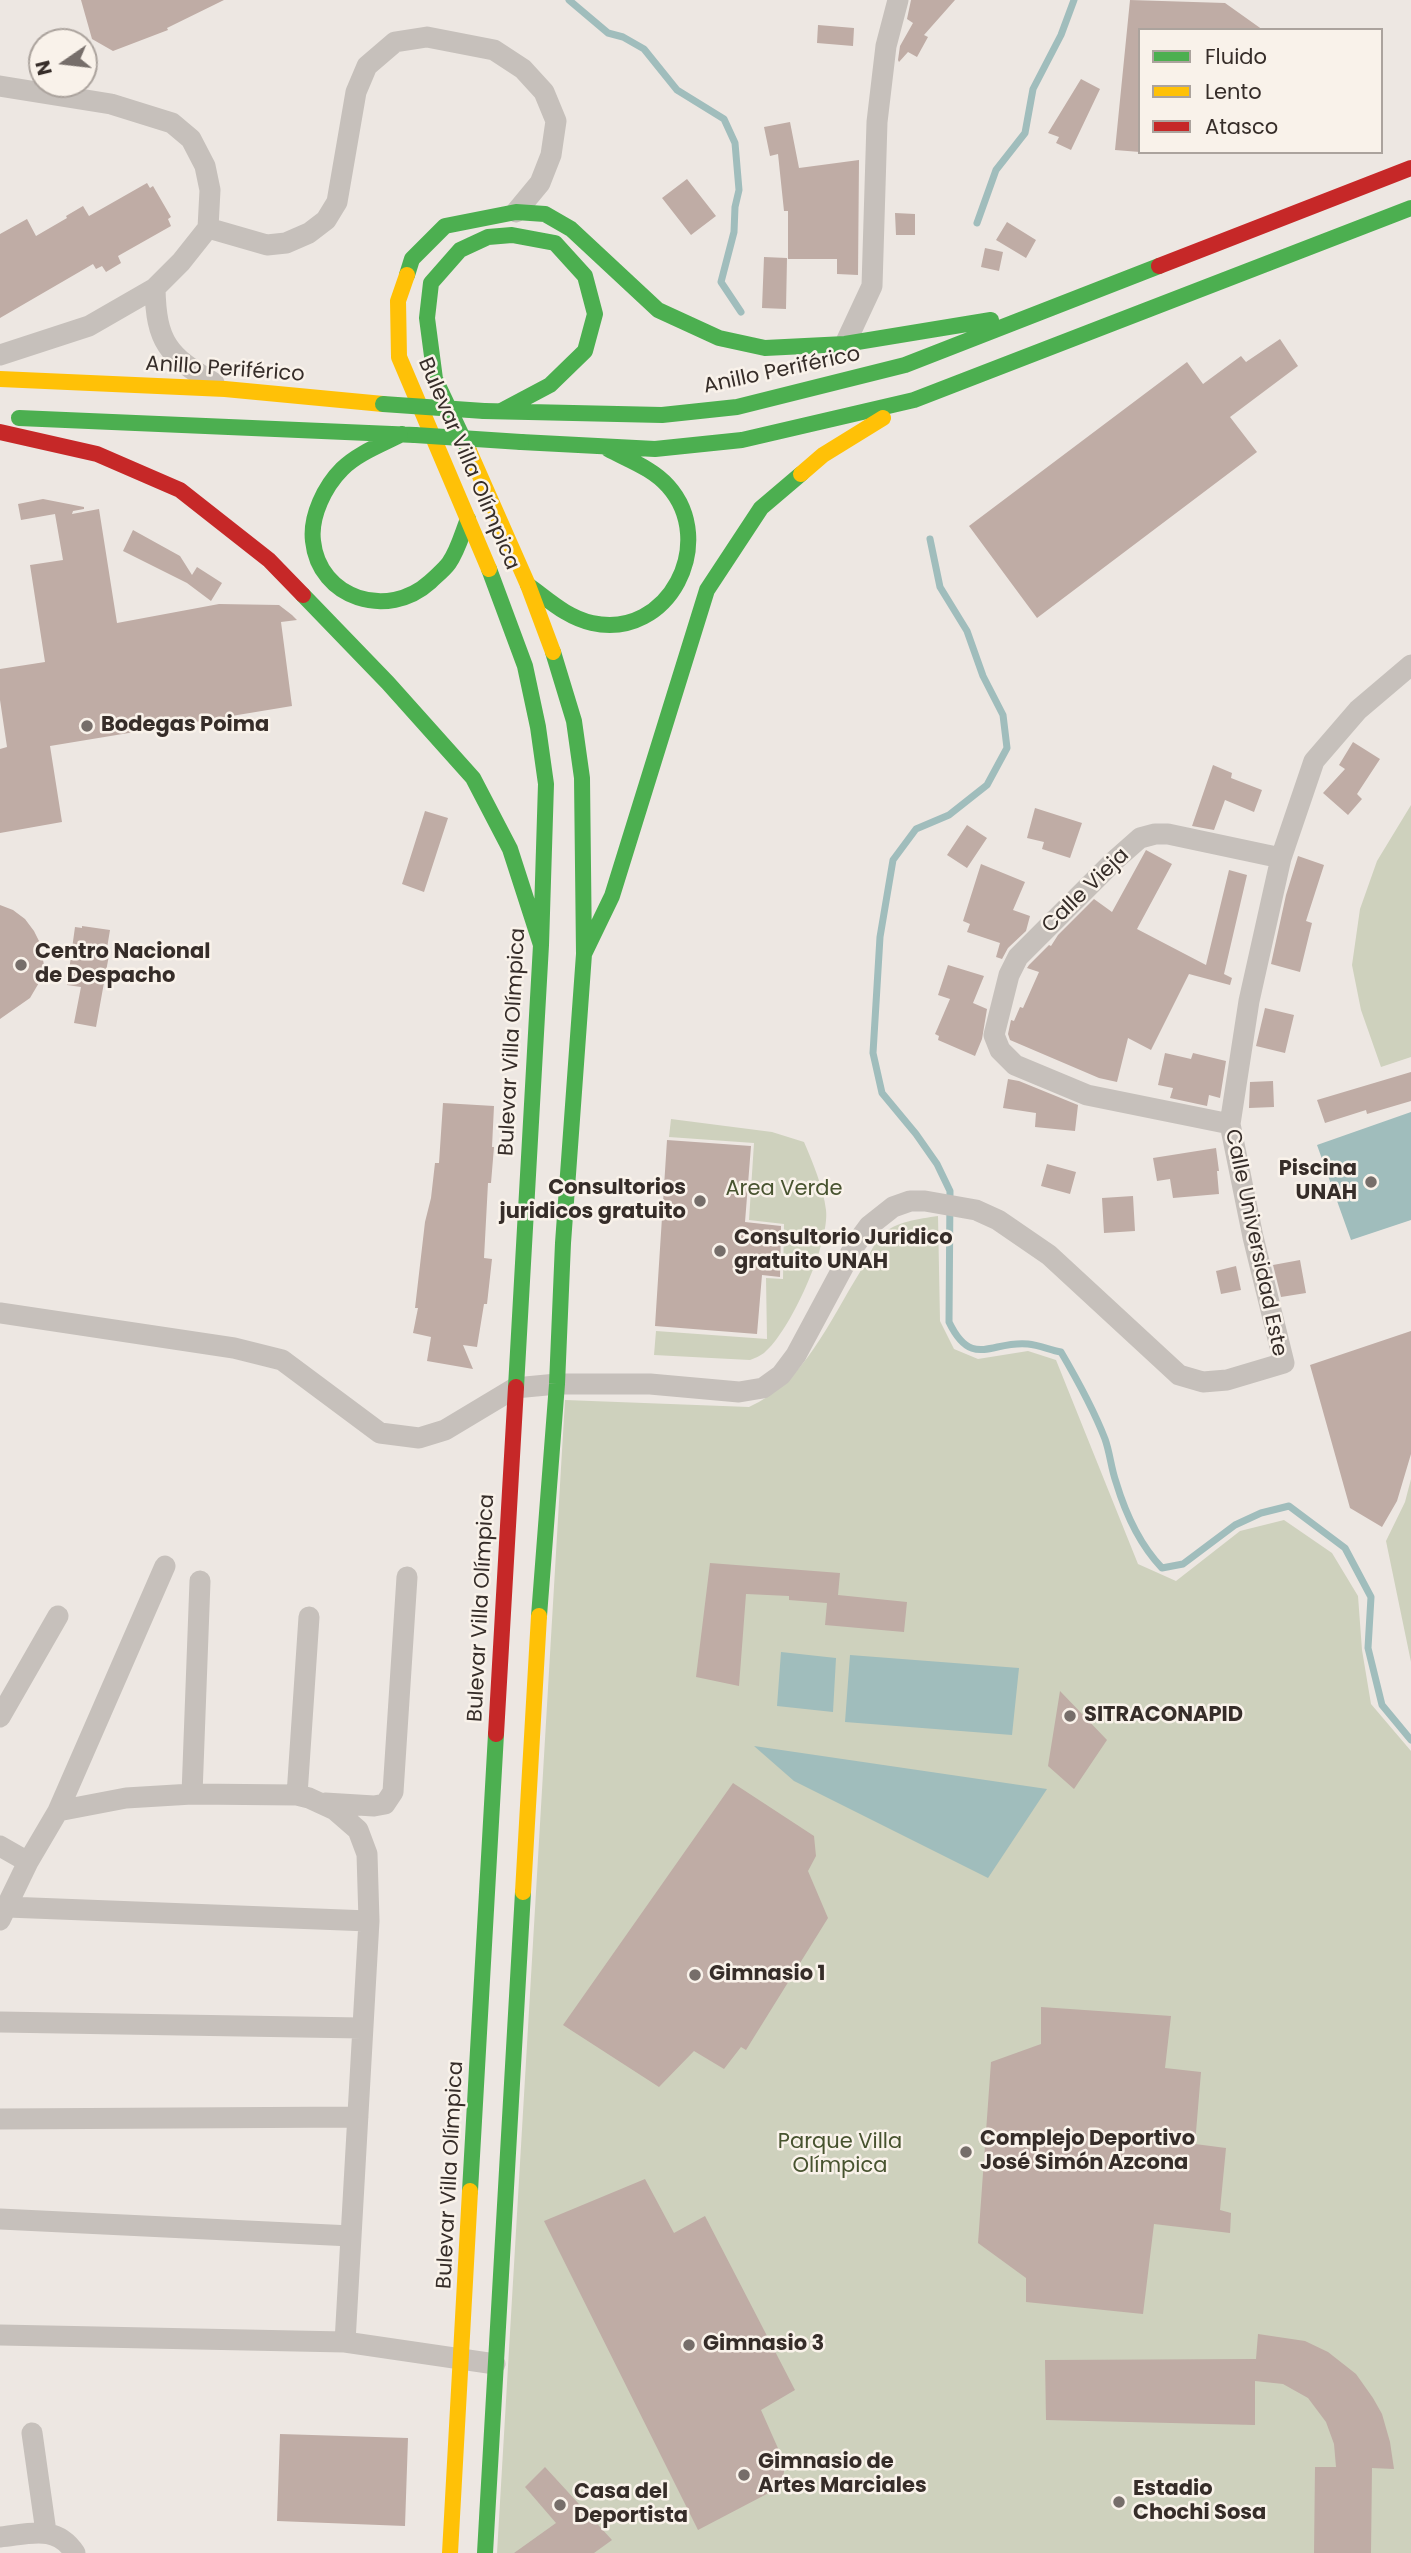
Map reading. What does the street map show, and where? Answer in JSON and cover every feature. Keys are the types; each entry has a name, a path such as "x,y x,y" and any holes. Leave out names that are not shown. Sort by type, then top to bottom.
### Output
{"main road":[{"name":"Anillo Periférico","path":"0,379 225,389 484,411 662,415 737,407 905,365 1411,168"},
{"path":"0,418 408,435 606,448 655,449 742,440 914,400 1411,208"},
{"name":"Bulevar Villa Olímpica","path":"450,2553 541,945 546,784 538,727 525,666 498,590 399,356 398,301 412,259 445,226 516,212 545,214 571,229 658,310 719,338 765,348 845,344 1049,310"},
{"name":"Bulevar Villa Olímpica","path":"485,2553 535,1664 584,954 582,778 574,721 554,654 490,494 435,379 427,318 431,283 460,250 488,237 512,234 555,243 585,276 594,314 585,351 550,385 501,411"},
{"path":"584,954 612,896 707,590 761,508 823,455 914,400"},
{"path":"0,432 96,454 180,490 269,560 388,683 473,778 510,849 541,945"},
{"path":"408,435 345,466 324,491 312,520 314,550 324,573 344,593 373,603 403,601 426,588 447,566 468,519"},
{"path":"528,585 567,614 596,623 624,624 653,613 677,588 688,559 689,529 678,500 663,481 606,448"}],"street":[{"path":"845,344 872,286 877,122 886,46 898,0"},
{"path":"208,228 267,245 286,243 309,233 326,220 337,202 356,92 367,66 395,42 427,37 494,50 523,69 544,92 556,121 551,155 540,183 516,212"},
{"path":"0,86 111,104 172,123 191,139 205,166 210,191 208,228 181,262 155,288 89,326 0,355"},
{"path":"155,288 156,318 166,345 187,367 225,389"},
{"name":"Calle Universidad Este","path":"514,1388 556,1384 650,1384 739,1392 764,1388 781,1375 796,1355 855,1245 869,1226 893,1207 910,1201 976,1210 998,1220 1049,1255 1179,1375 1203,1382 1227,1380 1284,1363 1253,1237 1230,1124 1249,1001 1281,858 1314,761 1358,710 1411,665"},
{"name":"Calle Vieja","path":"1230,1124 1087,1095 1015,1065 1000,1050 994,1035 1009,975 1018,957 1140,838 1168,834 1281,858"},
{"path":"0,1313 234,1348 282,1360 380,1433 394,1436 419,1438 445,1430 514,1388"},
{"path":"165,1566 58,1811 28,1862 4,1913 369,1920"},
{"path":"319,1802 374,1807 385,1804 393,1792 408,1577"},
{"path":"192,1794 200,1581"},
{"path":"0,1717 58,1616"},
{"path":"297,1795 309,1617"},
{"path":"58,1811 126,1798 192,1794 297,1795 335,1810 358,1829 367,1854 369,1920 345,2342"},
{"path":"0,1846 28,1862"},
{"path":"0,2022 361,2028"},
{"path":"0,2119 358,2117"},
{"path":"0,2219 351,2236"},
{"path":"0,2335 345,2342 495,2364"},
{"path":"32,2433 46,2532"},
{"path":"0,2537 46,2532 68,2542 75,2553"}],"green space":[{"path":"1411,805 1411,1057 1381,1067 1361,1010 1352,965 1360,909 1377,861"},
{"name":"Area Verde","path":"671,1119 772,1132 804,1142 820,1184 826,1210 826,1225 815,1264 785,1326 764,1353 750,1360 654,1355 656,1331 767,1339 766,1278 783,1279 784,1224 749,1220 754,1143 669,1137"},
{"name":"Complejo Deportivo José Simón Azcona","path":"938,1216 940,1321 954,1349 978,1359 1028,1351 1056,1360 1138,1564 1176,1581 1240,1531 1284,1520 1332,1553 1358,1596 1362,1650 1371,1704 1411,1751 1411,2553 497,2553 565,1400 749,1407 785,1383 814,1349 882,1235 901,1224"},
{"path":"1411,1479 1411,1662 1386,1541 1405,1502"}],"water":[{"name":"Piscina UNAH","path":"1411,1112 1411,1220 1351,1240 1317,1145"},
{"path":"781,1652 836,1658 833,1712 777,1706"},
{"path":"850,1655 1019,1668 1012,1735 845,1722"},
{"path":"754,1746 1047,1789 988,1878 794,1781"}],"building":[{"path":"81,0 224,0 167,28 168,30 113,51 98,42 98,28 89,28"},
{"path":"911,0 955,0 924,35 928,37 917,57 908,52 899,62 900,46 913,23 907,19"},
{"path":"1130,0 1225,3 1260,28 1138,28 1138,152 1115,150"},
{"path":"818,25 854,28 853,46 817,43"},
{"path":"1081,79 1100,89 1071,150 1056,143 1059,137 1048,133"},
{"path":"790,122 799,168 859,160 858,275 837,274 837,259 788,259 788,211 784,211 778,154 770,156 764,127"},
{"path":"687,179 716,216 691,235 662,198"},
{"path":"147,183 150,188 153,186 171,217 168,219 171,226 118,256 121,263 106,272 102,266 96,269 93,264 0,318 0,234 27,219 36,236 83,206 89,216"},
{"path":"895,213 915,214 915,235 896,235"},
{"path":"1007,222 1036,240 1026,258 996,240"},
{"path":"985,248 1003,252 999,271 981,267"},
{"path":"764,257 787,258 786,309 762,308"},
{"path":"1280,339 1298,366 1230,417 1257,452 1037,618 969,526 1187,362 1203,384 1241,356 1246,362"},
{"name":"Bodegas Poima","path":"43,499 84,507 72,514 99,509 117,623 219,604 279,605 292,615 297,620 281,622 292,706 50,746 62,822 0,833 0,749 7,747 0,700 0,669 45,662 30,565 63,560 55,514 21,520 18,504"},
{"path":"133,530 180,556 192,575 197,567 222,583 211,601 187,583 123,551"},
{"path":"1353,742 1380,759 1357,794 1362,799 1348,815 1323,793 1345,769 1339,765"},
{"path":"1213,765 1232,773 1231,778 1262,790 1254,812 1225,800 1214,830 1192,826"},
{"path":"1035,808 1082,823 1070,858 1042,849 1044,842 1027,838"},
{"path":"425,811 448,818 424,892 402,884"},
{"path":"967,825 987,838 967,868 947,855"},
{"path":"1146,850 1172,864 1137,929 1206,965 1229,870 1247,875 1224,974 1232,978 1230,985 1189,974 1151,1050 1128,1038 1117,1082 1099,1078 1010,1040 1008,1034 1011,1020 1014,1021 1020,1007 1023,1008 1039,972 1027,968 1029,965 1051,946 1058,935 1094,899 1112,912"},
{"path":"1298,856 1324,865 1306,921 1312,923 1300,972 1271,964 1286,895"},
{"path":"981,864 1025,882 1013,910 1030,916 1026,931 1008,948 1002,959 996,957 1000,943 967,932 970,924 963,921"},
{"name":"Centro Nacional de Despacho","path":"0,905 25,919 34,931 40,943 47,982 40,981 30,998 0,1019"},
{"path":"75,927 110,930 106,954 109,955 96,1027 74,1023 81,987 67,985"},
{"path":"948,965 984,976 973,1003 987,1009 982,1039 975,1056 938,1040 939,1036 935,1034 950,999 938,995"},
{"path":"1265,1008 1294,1015 1285,1053 1256,1046"},
{"path":"1165,1053 1191,1059 1193,1053 1226,1061 1220,1098 1209,1095 1207,1106 1170,1098 1173,1088 1158,1085"},
{"path":"1411,1072 1411,1101 1367,1114 1366,1110 1325,1123 1317,1100"},
{"path":"1008,1079 1078,1105 1075,1131 1035,1127 1036,1113 1003,1108"},
{"path":"1273,1081 1274,1107 1249,1108 1250,1082"},
{"path":"443,1103 494,1106 494,1147 491,1183 488,1183 484,1258 492,1259 487,1304 484,1304 477,1347 463,1345 473,1369 427,1361 431,1337 413,1333 418,1308 415,1308 425,1222 435,1163 439,1163"},
{"name":"Consultorio Juridico gratuito UNAH","path":"667,1140 751,1146 745,1222 781,1226 780,1277 762,1275 757,1334 655,1326"},
{"path":"1216,1148 1219,1194 1173,1198 1170,1179 1157,1181 1153,1158"},
{"path":"1047,1164 1076,1172 1070,1194 1041,1186"},
{"path":"1133,1196 1135,1231 1104,1233 1102,1198"},
{"path":"1300,1260 1306,1293 1281,1297 1273,1265"},
{"path":"1236,1266 1241,1290 1221,1294 1216,1271"},
{"path":"1411,1331 1411,1454 1397,1501 1382,1527 1350,1508 1310,1365"},
{"path":"710,1563 840,1573 838,1595 907,1602 904,1632 825,1625 827,1603 789,1600 789,1596 746,1594 739,1686 696,1677"},
{"name":"SITRACONAPID","path":"1060,1691 1107,1740 1074,1789 1048,1766"},
{"name":"Gimnasio 1","path":"733,1783 814,1836 816,1856 808,1871 828,1918 746,2050 741,2047 724,2069 694,2051 659,2087 563,2025"},
{"path":"1041,2007 1171,2016 1165,2068 1201,2072 1195,2144 1226,2148 1220,2210 1231,2213 1230,2233 1154,2224 1143,2314 1026,2302 1026,2278 978,2243 991,2062 1041,2044"},
{"name":"Gimnasio 3","path":"645,2179 674,2233 705,2216 795,2390 761,2410 785,2464 782,2486 698,2530 544,2221"},
{"path":"1258,2334 1305,2341 1328,2352 1356,2374 1382,2414 1394,2469 1372,2468 1371,2553 1314,2553 1315,2467 1336,2467 1334,2444 1326,2422 1308,2398 1283,2384 1255,2381 1255,2425 1046,2420 1045,2360 1256,2359"},
{"path":"280,2434 408,2438 405,2526 277,2521"},
{"name":"Casa del Deportista","path":"545,2467 612,2540 594,2553 514,2553 556,2523 525,2487"}],"waterway":[{"path":"569,0 608,33 623,37 644,49 677,90 724,119 735,143 739,190 734,232 721,282 741,312"},
{"path":"977,223 996,170 1025,133 1033,89 1061,35 1074,0"},
{"path":"930,539 940,587 967,631 983,676 1003,715 1007,748 987,785 949,815 916,829 893,860 880,937 873,1053 882,1093 937,1164 950,1191 949,1322 958,1337 975,1349 1028,1344 1061,1352 1085,1395 1107,1444 1114,1477 1129,1516 1140,1539 1162,1568 1183,1564 1235,1525 1261,1513 1289,1506 1345,1548 1371,1597 1368,1648 1382,1705 1411,1740"}],"traffic: fast":[{"path":"521,442 655,449 742,440 914,400 1411,208"},
{"path":"407,275 412,259 445,226 516,212 545,214 571,229 658,310 719,338 765,348 845,344 991,320"},
{"path":"469,451 435,379 427,318 431,283 460,250 488,237 512,235 555,243 585,276 595,314 585,351 550,385 501,411"},
{"path":"484,411 662,415 737,407 905,365 1159,266"},
{"path":"383,404 484,411"},
{"path":"19,418 415,435"},
{"path":"402,434 348,463 325,493 316,512 313,541 318,561 328,577 358,598 395,600 413,594 449,563 468,519"},
{"path":"415,435 521,442"},
{"path":"528,585 574,617 592,623 619,624 643,617 663,602 678,582 686,558 688,533 682,509 662,480 608,449"},
{"path":"584,954 612,896 707,590 761,508 801,474"},
{"path":"489,569 525,666 538,727 546,784 541,945 516,1387"},
{"path":"303,595 388,683 473,778 510,849 541,945"},
{"path":"539,1616 557,1384 563,1243 584,954 582,778 574,721 553,652"},
{"path":"470,2191 496,1734"},
{"path":"485,2553 523,1892"}],"traffic: slow":[{"path":"407,275 398,301 399,357 489,569"},
{"path":"0,379 225,389 383,404"},
{"path":"801,474 823,455 883,418"},
{"path":"469,451 528,585 553,652"},
{"path":"523,1892 539,1616"},
{"path":"450,2553 470,2191"}],"traffic: jam":[{"path":"1159,266 1411,168"},
{"path":"0,432 97,454 180,490 269,560 303,595"},
{"path":"496,1734 516,1387"}],"place":[{"name":"Bodegas Poima","path":"87,726"},
{"name":"Centro Nacional de Despacho","path":"21,965"},
{"name":"Piscina UNAH","path":"1371,1182"},
{"name":"Consultorios juridicos gratuito","path":"700,1201"},
{"name":"Consultorio Juridico gratuito UNAH","path":"720,1251"},
{"name":"SITRACONAPID","path":"1070,1716"},
{"name":"Gimnasio 1","path":"695,1975"},
{"name":"Complejo Deportivo José Simón Azcona","path":"966,2152"},
{"name":"Gimnasio 3","path":"689,2345"},
{"name":"Gimnasio de Artes Marciales","path":"744,2475"},
{"name":"Estadio Chochi Sosa","path":"1119,2502"},
{"name":"Casa del Deportista","path":"560,2505"}],"park label":[{"name":"Parque Villa Olímpica","path":"840,2155"}]}
